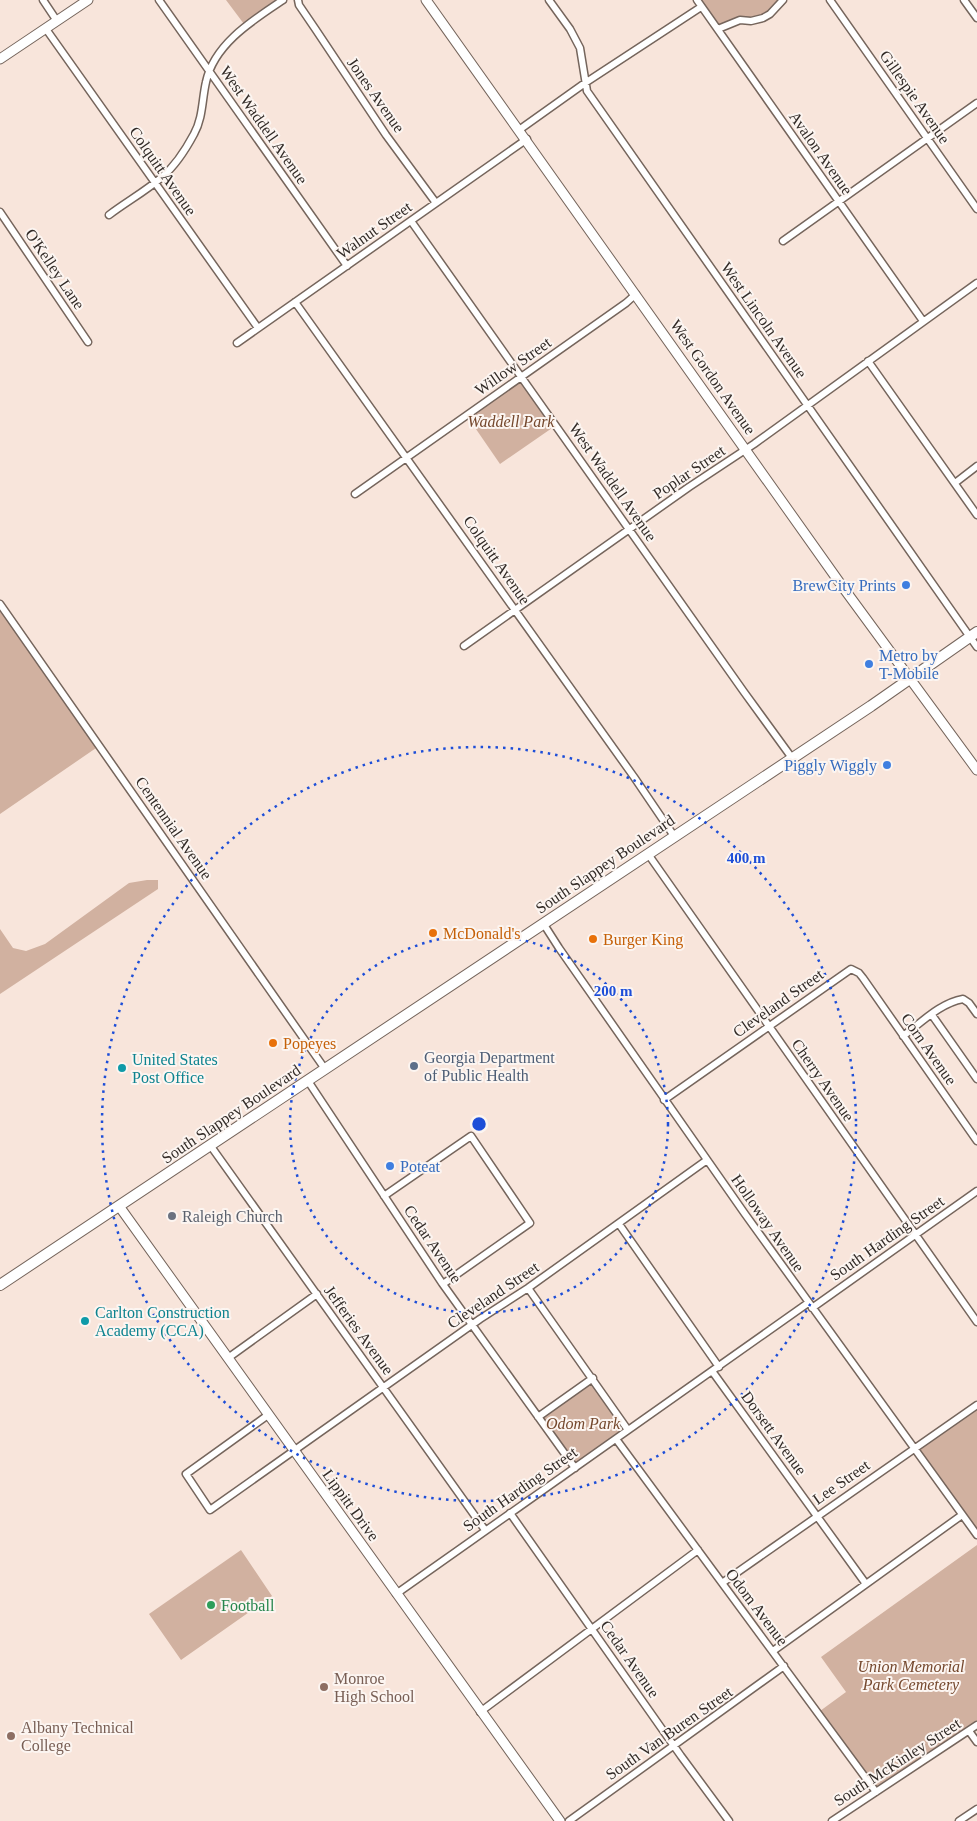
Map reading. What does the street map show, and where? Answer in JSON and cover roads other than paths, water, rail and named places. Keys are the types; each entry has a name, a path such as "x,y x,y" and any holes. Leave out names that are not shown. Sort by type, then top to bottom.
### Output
{"main road":[{"name":"South Slappey Boulevard","path":"0,1286 974,635"}],"street":[{"path":"43,0 57,21"},
{"path":"0,59 88,0"},
{"name":"West Waddell Avenue","path":"159,0 347,266"},
{"path":"109,215 167,173 194,134 200,117 209,71 217,55 251,21 283,0"},
{"name":"Jones Avenue","path":"298,0 299,5 386,135 436,203"},
{"name":"West Gordon Avenue","path":"426,0 527,139 746,450 977,770"},
{"name":"West Lincoln Avenue","path":"549,0 580,48 587,91 600,111 807,405 974,635 977,646"},
{"name":"Avalon Avenue","path":"697,0 923,321"},
{"path":"718,30 740,20 751,21 763,18 770,14 783,0"},
{"name":"Gillespie Avenue","path":"830,0 977,209"},
{"path":"964,0 977,18"},
{"path":"520,130 585,83 701,7"},
{"name":"Colquitt Avenue","path":"46,29 258,328"},
{"path":"782,242 977,103"},
{"name":"Walnut Street","path":"237,343 527,139"},
{"name":"O'Kelley Lane","path":"0,212 88,342"},
{"name":"West Waddell Avenue","path":"411,221 792,758"},
{"name":"Poplar Street","path":"464,646 746,450 977,283"},
{"name":"Willow Street","path":"355,494 522,378 636,294"},
{"name":"Colquitt Avenue","path":"295,302 634,777 674,836"},
{"path":"868,361 977,515"},
{"path":"955,483 977,466"},
{"name":"Centennial Avenue","path":"0,604 325,1069"},
{"name":"Cherry Avenue","path":"648,854 977,1322"},
{"name":"Holloway Avenue","path":"543,923 664,1100 977,1535"},
{"name":"Cleveland Street","path":"664,1100 843,973 851,969 859,973"},
{"name":"Corn Avenue","path":"859,973 977,1140"},
{"path":"903,1036 945,1005 964,999 977,1014"},
{"path":"932,1015 977,1079"},
{"name":"Cedar Avenue","path":"308,1081 443,1284 575,1468"},
{"path":"384,1196 470,1136 530,1223 443,1284"},
{"name":"Jefferies Avenue","path":"210,1146 485,1530"},
{"name":"Cleveland Street","path":"268,1415 186,1474 210,1510 472,1324 528,1288 619,1224 707,1160"},
{"name":"South Harding Street","path":"396,1594 719,1366 977,1191"},
{"name":"Lippitt Drive","path":"119,1206 560,1821"},
{"path":"619,1224 719,1366"},
{"path":"528,1288 628,1430"},
{"path":"228,1358 317,1294"},
{"name":"Dorsett Avenue","path":"712,1371 866,1584"},
{"path":"538,1417 592,1378"},
{"name":"Lee Street","path":"722,1582 977,1404"},
{"name":"Odom Avenue","path":"616,1439 876,1792"},
{"name":"Cedar Avenue","path":"510,1512 674,1746 729,1821"},
{"path":"773,1651 962,1515"},
{"path":"480,1712 698,1550"},
{"name":"South Van Buren Street","path":"569,1821 784,1666"},
{"name":"South McKinley Street","path":"832,1821 977,1725"},
{"path":"969,1730 977,1742"},
{"path":"959,1821 977,1808"}],"place":[{"name":"BrewCity Prints","path":"906,585"},
{"name":"Metro by T-Mobile","path":"869,664"},
{"name":"Piggly Wiggly","path":"887,765"},
{"name":"McDonald's","path":"433,933"},
{"name":"Burger King","path":"593,939"},
{"name":"Popeyes","path":"273,1043"},
{"name":"Georgia Department of Public Health","path":"414,1066"},
{"name":"United States Post Office","path":"122,1068"},
{"name":"Poteat","path":"390,1166"},
{"name":"Raleigh Church","path":"172,1216"},
{"name":"Carlton Construction Academy (CCA)","path":"85,1321"},
{"name":"Football","path":"211,1605"},
{"name":"Monroe High School","path":"324,1687"},
{"name":"Albany Technical College","path":"11,1736"}],"park label":[{"name":"Waddell Park","path":"511,421"},
{"name":"Odom Park","path":"583,1423"},
{"name":"Union Memorial Park Cemetery","path":"911,1675"}]}
